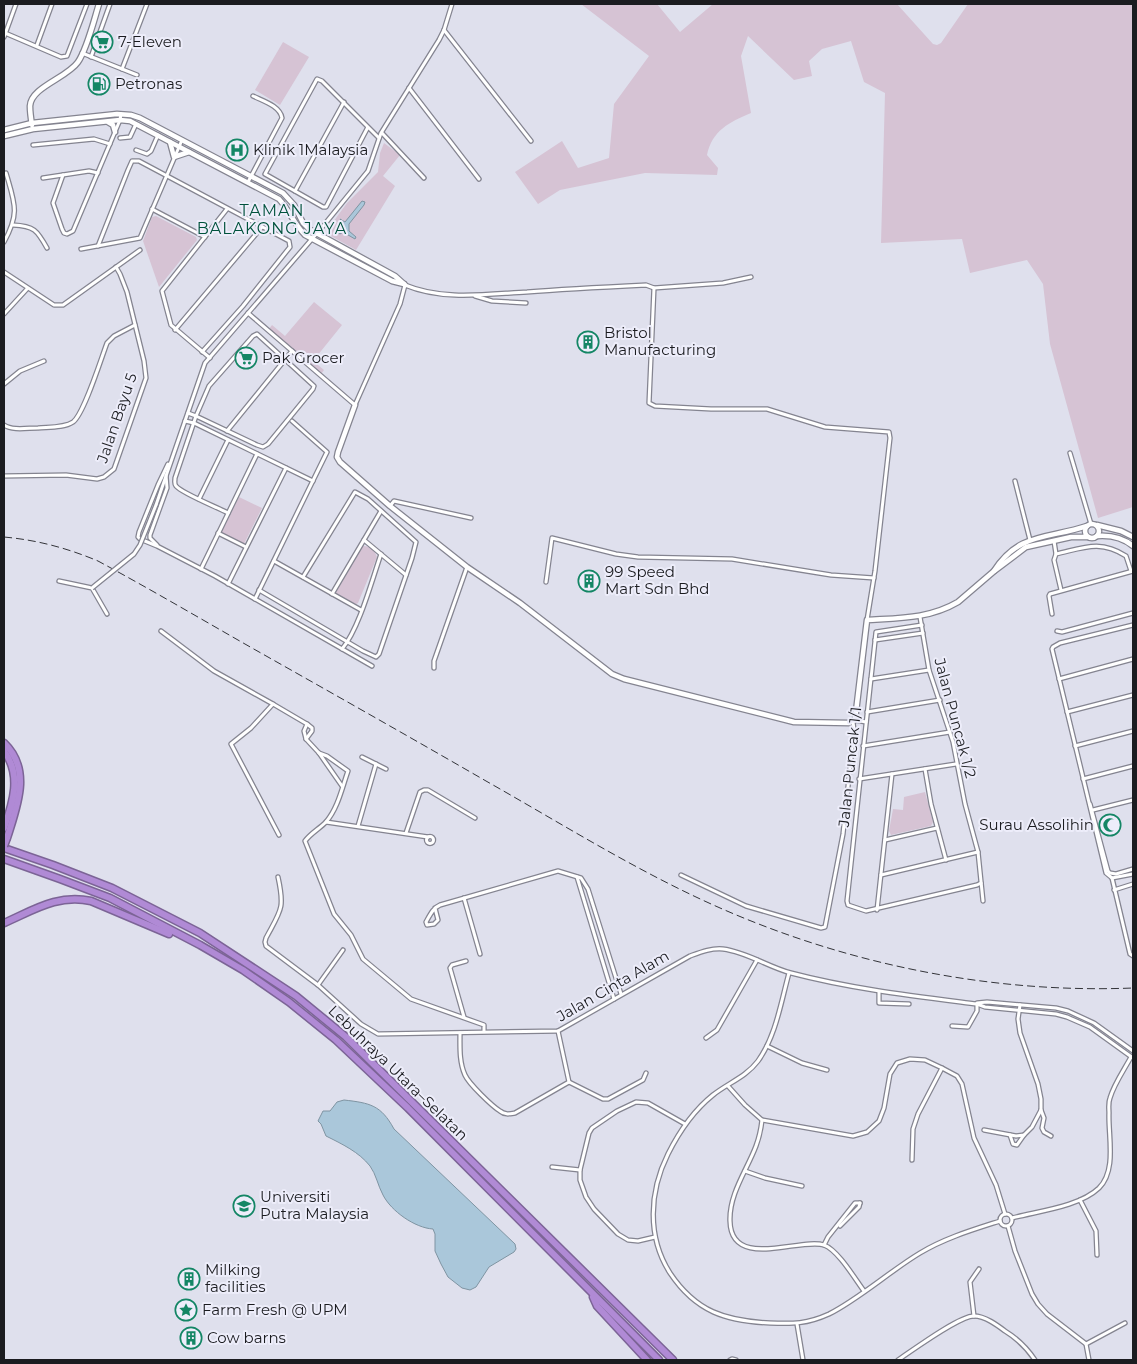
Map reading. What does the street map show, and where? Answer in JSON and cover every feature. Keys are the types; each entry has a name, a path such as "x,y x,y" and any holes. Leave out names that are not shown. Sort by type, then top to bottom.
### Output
{"highway":[{"path":"4,743 12,752 16,761 21,783 18,802 5,844"},
{"path":"4,752 12,765 14,785 12,805 4,828"},
{"name":"Lebuhraya Utara–Selatan","path":"5,844 45,858 53,865 112,888 200,933 296,996 346,1037 673,1360"},
{"name":"Lebuhraya Utara–Selatan","path":"4,859 60,878 110,898 254,977 289,1002 336,1040 408,1108 659,1360"},
{"path":"4,923 54,901 68,898 80,899 91,901 179,939 200,946"},
{"path":"590,1292 597,1306 647,1360"}],"street":[{"path":"16,4 4,35 37,45 61,57 67,56 87,4"},
{"path":"37,45 52,4"},
{"path":"33,129 30,105 41,89 70,71 78,62 99,4"},
{"path":"91,57 110,4"},
{"path":"122,70 147,4"},
{"path":"92,588 134,554 140,545 205,364 368,171 379,138 444,30 452,4"},
{"path":"444,30 532,141"},
{"path":"82,53 137,75"},
{"path":"368,127 326,207 265,174 315,80 320,79 344,102 379,138"},
{"path":"409,88 479,179"},
{"path":"248,182 282,118 281,113 276,108 253,96"},
{"path":"296,191 344,102"},
{"path":"63,175 53,203 64,233 67,234 73,231 121,114"},
{"path":"4,130 32,123 121,114 140,118 283,194 294,205 303,223 316,234 395,276 406,285"},
{"path":"106,121 113,125 115,132"},
{"path":"4,136 33,129 106,121 130,121 279,199 289,210 300,230 311,239 392,281 434,293 474,296 646,285 654,288 723,283 750,277"},
{"path":"120,138 130,137 136,124"},
{"path":"382,133 424,178"},
{"path":"136,150 147,154 158,135"},
{"path":"33,145 94,139 110,144"},
{"path":"81,249 140,238 182,140"},
{"path":"170,142 174,157"},
{"path":"174,157 189,152"},
{"path":"98,246 132,161 139,161 290,241 290,247 243,306 202,352"},
{"path":"43,178 89,171 98,173"},
{"path":"4,242 13,225 15,206 6,173"},
{"path":"152,209 206,237"},
{"path":"210,358 171,325 162,291 227,209"},
{"path":"13,225 28,226 35,230 40,234 47,248"},
{"path":"175,330 262,226"},
{"path":"4,272 27,289 59,306 140,250"},
{"name":"Jalan Bayu 5","path":"4,476 66,475 97,479 104,478 114,469 146,378 144,361 124,281 116,267"},
{"path":"406,285 400,304 355,405 338,452 337,457 346,468 390,506 467,567 520,604 612,674 624,679 794,722 866,722"},
{"path":"654,288 649,403 655,406 711,409 767,409 825,427 889,432 890,438 874,578 854,721 843,834 824,927 821,928 746,906 681,875"},
{"path":"4,314 27,289"},
{"path":"474,296 492,301 526,303"},
{"path":"248,313 355,405"},
{"path":"4,425 11,428 32,428 59,426 75,420 82,410 107,344 114,336 135,325"},
{"path":"188,413 196,416 263,447 268,444 314,386 257,334 254,334 212,381 196,416 175,483 176,486 228,513"},
{"path":"227,431 292,351"},
{"path":"4,384 20,371 44,360"},
{"path":"184,421 194,423 314,482"},
{"path":"255,599 314,482 327,452 292,421"},
{"path":"199,499 228,440"},
{"path":"1070,453 1091,525 1099,531 1097,536"},
{"path":"201,569 258,454"},
{"path":"170,461 165,468 138,537 201,569 372,666"},
{"path":"228,584 286,468"},
{"path":"157,546 150,538 150,535 167,488 166,474"},
{"path":"1015,482 1030,540 1033,543 1110,535 1133,546"},
{"path":"259,590 376,657 379,654 416,545 414,539 368,499 355,492 303,578"},
{"path":"390,506 394,502 471,518"},
{"path":"332,594 381,511"},
{"path":"1088,537 1085,533 1091,525"},
{"path":"993,572 1018,544 1030,540 1091,525 1121,531 1133,537"},
{"path":"218,533 246,547"},
{"path":"546,582 552,538 616,554 638,557 732,559 831,575 874,578"},
{"path":"364,540 406,575"},
{"path":"867,620 920,617 947,609 1021,550 1056,540"},
{"path":"1054,549 1056,540"},
{"path":"1047,542 1056,554 1054,560 1061,590"},
{"path":"1052,614 1048,596 1050,594 1132,571 1126,556 1109,547 1091,546 1056,554"},
{"path":"342,649 348,642 381,554"},
{"path":"274,561 361,610"},
{"path":"434,668 434,661 467,567"},
{"path":"59,581 92,588 107,614"},
{"path":"1057,631 1062,632 1133,612"},
{"name":"Jalan Puncak 1/2","path":"920,617 929,670 950,732 965,804 978,852 983,901"},
{"name":"Jalan Puncak 1/1","path":"877,910 866,911 848,905 847,901 876,632 922,625"},
{"path":"1133,625 1060,643 1053,647 1088,801 1108,870 1116,874 1133,869"},
{"path":"161,631 214,670 307,724 312,728 312,731 306,739"},
{"path":"875,640 923,633"},
{"path":"1059,679 1133,659"},
{"path":"871,679 929,670"},
{"path":"1067,712 1133,695"},
{"path":"867,712 940,700"},
{"path":"273,704 251,728 231,744 279,835"},
{"path":"307,724 304,731 306,739 319,753 343,786"},
{"path":"1075,746 1133,731"},
{"path":"863,746 950,732"},
{"path":"319,753 347,769 336,806 326,822 305,841 334,914 351,935 363,959 411,999 484,1025 484,1032"},
{"path":"362,757 386,769"},
{"path":"358,826 376,764"},
{"path":"860,779 956,764"},
{"path":"1083,779 1133,766"},
{"path":"925,769 937,828 946,860"},
{"path":"892,774 877,910 981,883"},
{"path":"406,833 420,792 424,790 428,790 475,818"},
{"path":"1091,810 1133,800"},
{"path":"1091,810 1106,873 1112,878 1130,954 1133,956"},
{"path":"326,822 428,837"},
{"path":"884,840 937,828"},
{"path":"881,875 978,852"},
{"path":"435,908 438,920 434,924 427,925 426,922 435,908 464,898 558,871 577,876 588,889 622,995"},
{"path":"1112,878 1133,874"},
{"path":"577,876 614,999"},
{"name":"Jalan Cinta Alam","path":"278,877 282,905 265,942 266,946 318,986 361,1024 378,1034 558,1031 690,956 705,950 722,949 739,952 789,973 879,992 1067,1017 1090,1027 1132,1058"},
{"path":"1114,890 1133,884"},
{"path":"582,891 588,889"},
{"path":"464,898 480,954"},
{"path":"318,986 342,950"},
{"path":"706,1038 717,1030 757,960"},
{"path":"465,1017 450,968 452,965 466,961"},
{"path":"789,973 768,1046 757,1062 744,1075 700,1106 685,1124 668,1154 660,1175 654,1195 655,1237 663,1260 676,1282 706,1308 724,1317 748,1322 797,1324 829,1314 912,1258 945,1240 1000,1221"},
{"path":"879,992 879,1003 908,1004"},
{"name":"Jalan Cinta Alam","path":"977,1004 987,1002 1062,1009 1094,1023 1133,1051"},
{"path":"952,1026 968,1028 977,1012 977,1004"},
{"path":"1020,1005 1020,1033 1038,1084 1041,1110 1044,1118 1042,1128 1044,1132 1051,1136"},
{"path":"558,1031 569,1082"},
{"path":"460,1032 462,1065 465,1075 470,1083 500,1111 507,1114 515,1113 569,1082"},
{"path":"768,1046 782,1055 827,1070"},
{"path":"1012,1218 1080,1200 1099,1188 1107,1176 1110,1160 1109,1099 1132,1058"},
{"path":"728,1086 762,1120 853,1136 867,1132 879,1122 884,1108 890,1074 897,1063 910,1059 925,1060 957,1076 962,1084 974,1138 996,1185 1005,1214"},
{"path":"912,1160 913,1129 918,1114 942,1068"},
{"path":"569,1082 603,1099 608,1099 643,1080 646,1073"},
{"path":"655,1237 628,1240 618,1234 594,1209 586,1197 580,1180 580,1170 589,1133 592,1128 617,1111 642,1102 648,1103 685,1124"},
{"path":"1010,1134 1013,1144 1017,1145 1032,1127 1041,1110"},
{"path":"762,1120 757,1145 736,1190 730,1222 732,1234 739,1242 751,1248 764,1250 808,1244 825,1245 838,1255 864,1291"},
{"path":"984,1130 1016,1136 1024,1135"},
{"path":"552,1167 580,1170"},
{"path":"745,1171 765,1178 802,1186"},
{"path":"1080,1200 1096,1231 1097,1255"},
{"path":"855,1203 860,1203 859,1207 840,1225 825,1245 828,1237 855,1203"},
{"path":"1005,1214 1010,1215 1012,1218"},
{"path":"1000,1221 1000,1217 1005,1214"},
{"path":"1008,1226 1012,1218"},
{"path":"1000,1221 1002,1225 1008,1226"},
{"path":"1008,1226 1026,1283 1038,1304 1047,1314 1086,1344 1089,1360"},
{"path":"974,1316 970,1282 979,1269"},
{"path":"898,1360 960,1321 974,1316 986,1319 1016,1338 1029,1350 1035,1360"},
{"path":"1086,1344 1124,1323"},
{"path":"797,1324 803,1360"},
{"path":"730,1360 736,1360"}],"shaded area":[{"path":"581,4 657,4 680,32 713,4 897,4 933,44 937,45 941,43 968,4 1133,4 1133,507 1098,518 1050,344 1043,284 1027,260 970,273 962,239 881,243 885,93 864,82 851,41 822,49 809,61 812,76 794,80 748,36 741,56 751,113 723,128 709,147 707,155 718,168 717,175 645,173 560,190 538,204 515,172 562,141 578,168 609,158 614,104 649,56"},
{"path":"283,42 309,57 280,105 255,90"},
{"path":"384,143 400,155 383,176 395,186 356,250 331,236 328,229 347,203 378,172 380,153"},
{"path":"156,216 196,237 197,240 159,287 143,241 152,217"},
{"path":"314,302 342,325 313,361 324,370 321,374 269,329 272,325 285,336"},
{"path":"239,497 262,508 244,544 221,533"},
{"path":"363,546 372,549 377,557 356,604 335,594"},
{"path":"925,792 933,822 931,826 891,835 889,831 893,809 903,810 904,797"}],"water":[{"path":"362,201 365,202 364,205 349,224 349,231 356,237 355,239 343,232 340,234 337,232 343,223 340,219 345,222"},
{"path":"344,1100 368,1104 379,1110 394,1129 515,1244 516,1249 514,1252 489,1267 476,1287 470,1290 462,1288 448,1277 435,1251 435,1234 433,1229 419,1226 398,1213 387,1201 372,1169 366,1161 350,1149 326,1136 318,1121 323,1111 330,1111 337,1102"}],"railway":[{"path":"4,537 52,545 98,561 616,856 669,884 747,920 854,956 909,969 965,979 1021,985 1133,988"}],"place":[{"name":"7-Eleven","path":"102,42"},
{"name":"Petronas","path":"99,84"},
{"name":"Klinik 1Malaysia","path":"237,150"},
{"name":"Bristol Manufacturing","path":"588,342"},
{"name":"Pak Grocer","path":"246,358"},
{"name":"99 Speed Mart Sdn Bhd","path":"589,581"},
{"name":"Surau Assolihin","path":"1110,825"},
{"name":"Universiti Putra Malaysia","path":"244,1206"},
{"name":"Milking facilities","path":"189,1279"},
{"name":"Farm Fresh @ UPM","path":"186,1310"},
{"name":"Cow barns","path":"191,1338"}],"district":[{"name":"TAMAN BALAKONG JAYA","path":"272,219"}]}
